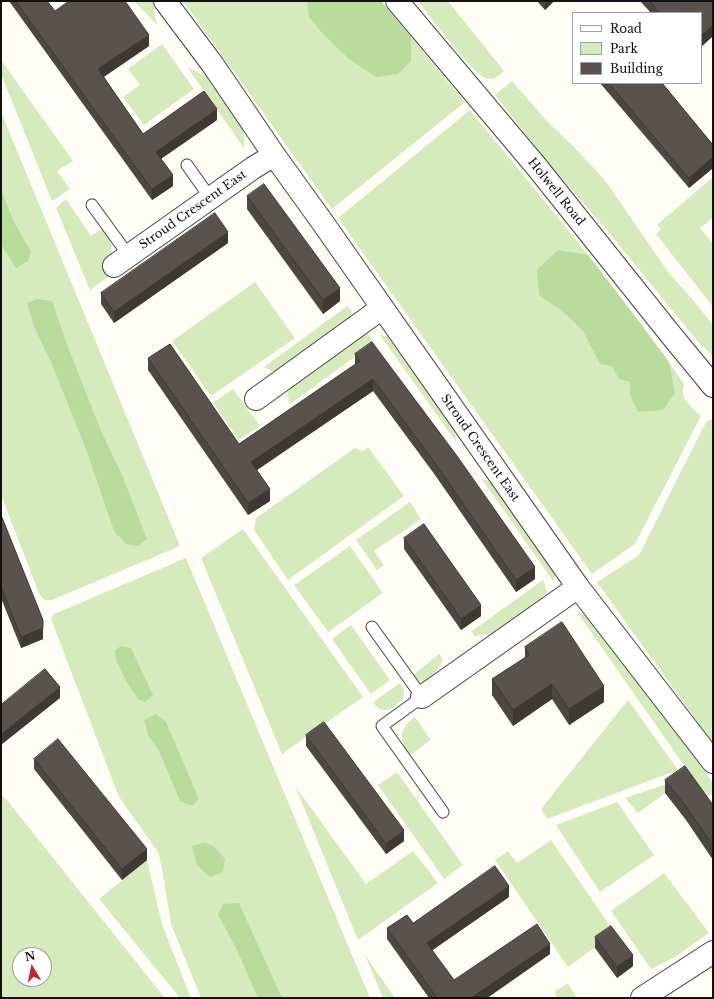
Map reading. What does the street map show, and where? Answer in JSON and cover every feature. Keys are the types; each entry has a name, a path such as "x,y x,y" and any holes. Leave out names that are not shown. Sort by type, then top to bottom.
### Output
{"street":[{"name":"Stroud Crescent East","path":"164,1 213,65 274,155 578,587 713,762"},
{"name":"Holwell Road","path":"397,1 536,166 713,386"},
{"name":"Stroud Crescent East","path":"121,261 253,168 274,155"},
{"path":"256,399 382,308"},
{"path":"422,697 578,587"},
{"path":"642,998 713,952"}],"lane":[{"path":"187,165 211,199"},
{"path":"92,205 121,261"},
{"path":"372,627 422,697 382,726 443,812"}],"green space":[{"path":"134,1 154,1 154,12 157,25"},
{"path":"183,1 381,1 465,102 332,209"},
{"path":"307,1 381,1 411,37 411,61 398,74 376,77 349,59 322,33 309,17"},
{"path":"418,1 448,1 504,71 493,79 488,79 472,68"},
{"path":"162,44 194,89 144,125 123,97 140,85 128,69"},
{"path":"1,60 73,161 57,171 70,189 52,201 1,74"},
{"path":"187,67 207,75 240,122 244,135 244,148"},
{"path":"512,81 547,121 604,179 669,273 713,325 713,356 699,343 615,240 550,165 495,95"},
{"path":"470,110 580,245 633,313 684,384 683,394 685,399 701,416 635,544 592,574 338,218"},
{"path":"1,112 180,546 52,600 45,600 40,596 1,495"},
{"path":"713,177 713,218 700,228 713,243 713,307 656,234 661,229 657,225"},
{"path":"1,190 13,220 31,252 28,261 16,268 1,244"},
{"path":"66,199 91,236 103,228 111,241 112,254 103,264 109,276 90,290 56,208"},
{"path":"558,250 588,255 669,362 675,393 663,410 638,412 630,395 630,382 619,379 612,366 600,364 583,331 567,315 539,295 537,270"},
{"path":"255,282 295,338 211,396 172,341"},
{"path":"37,299 52,301 66,342 101,431 122,475 147,539 138,546 126,544 114,531 86,449 51,362 35,329 27,303"},
{"path":"347,306 352,311 349,319 275,372 264,367"},
{"path":"362,334 368,334 374,343 290,404 287,394 290,385"},
{"path":"380,335 390,337 454,419 456,442"},
{"path":"233,389 260,426 239,440 213,403"},
{"path":"711,419 713,421 713,744 597,582 639,555 706,422"},
{"path":"368,447 404,496 288,580 254,530 256,518 355,448 362,451"},
{"path":"481,478 491,483 501,485 557,573 553,581"},
{"path":"410,502 421,519 374,551 384,565 377,570 356,540"},
{"path":"243,529 363,697 282,754 201,558"},
{"path":"350,546 383,593 328,632 294,585"},
{"path":"186,558 370,998 201,998 171,924 158,852 119,797 51,619 54,614"},
{"path":"543,580 547,592 536,604 493,634 474,637 472,631"},
{"path":"577,612 591,618 603,627 713,783 713,794 706,797"},
{"path":"351,625 390,680 371,694 332,639"},
{"path":"121,646 131,648 153,695 145,702 138,699 126,681 116,660 115,650"},
{"path":"439,654 443,660 431,679 424,682 418,680 413,675"},
{"path":"400,683 404,690 404,697 389,709 385,710 377,707 373,702"},
{"path":"628,700 678,770 547,819 541,809"},
{"path":"156,714 166,722 199,799 192,806 180,801 159,751 148,735 144,720"},
{"path":"415,717 431,740 410,755 403,744 402,734 406,725"},
{"path":"397,772 463,865 444,879 378,785"},
{"path":"676,781 678,784 638,813 625,798"},
{"path":"295,786 366,884 413,851 438,883 358,940"},
{"path":"3,796 165,998 1,998 1,797"},
{"path":"617,802 654,855 600,892 556,825"},
{"path":"551,840 615,933 568,967 495,860 508,851 517,863"},
{"path":"205,842 215,847 225,859 223,872 210,877 197,865 192,846"},
{"path":"147,860 162,924 191,998 180,998 99,899"},
{"path":"664,873 709,933 675,957 651,969 611,911"},
{"path":"239,903 282,998 258,998 237,950 218,914 223,904"},
{"path":"365,955 395,998 383,998"},
{"path":"568,983 577,998 558,998 554,992"}],"building":[{"path":"16,1 47,1 55,11 69,1 125,1 149,35 98,69 143,134 204,91 217,109 156,152 173,175 152,189"},
{"path":"650,1 713,1 713,25 702,35 702,12 659,12"},
{"path":"610,84 663,84 713,145 713,157 689,178"},
{"path":"264,184 340,288 323,300 247,196"},
{"path":"215,213 228,232 114,312 101,293"},
{"path":"372,342 457,456 535,567 516,580 435,463 373,379 251,462 270,489 248,503 148,358 170,344 239,444 360,361 355,354"},
{"path":"1,515 43,620 43,628 21,637 1,587"},
{"path":"424,524 481,605 461,619 404,538"},
{"path":"562,622 604,686 569,709 552,684 513,710 492,679 529,655 525,647"},
{"path":"45,669 60,687 1,734 1,705"},
{"path":"324,722 404,830 386,844 306,735"},
{"path":"58,739 147,849 122,869 34,759"},
{"path":"685,766 713,805 713,846 686,806 665,780"},
{"path":"495,866 509,886 427,943 454,980 537,924 550,944 471,998 437,998 387,928 407,915 413,923"},
{"path":"611,926 633,955 617,967 595,937"}]}
